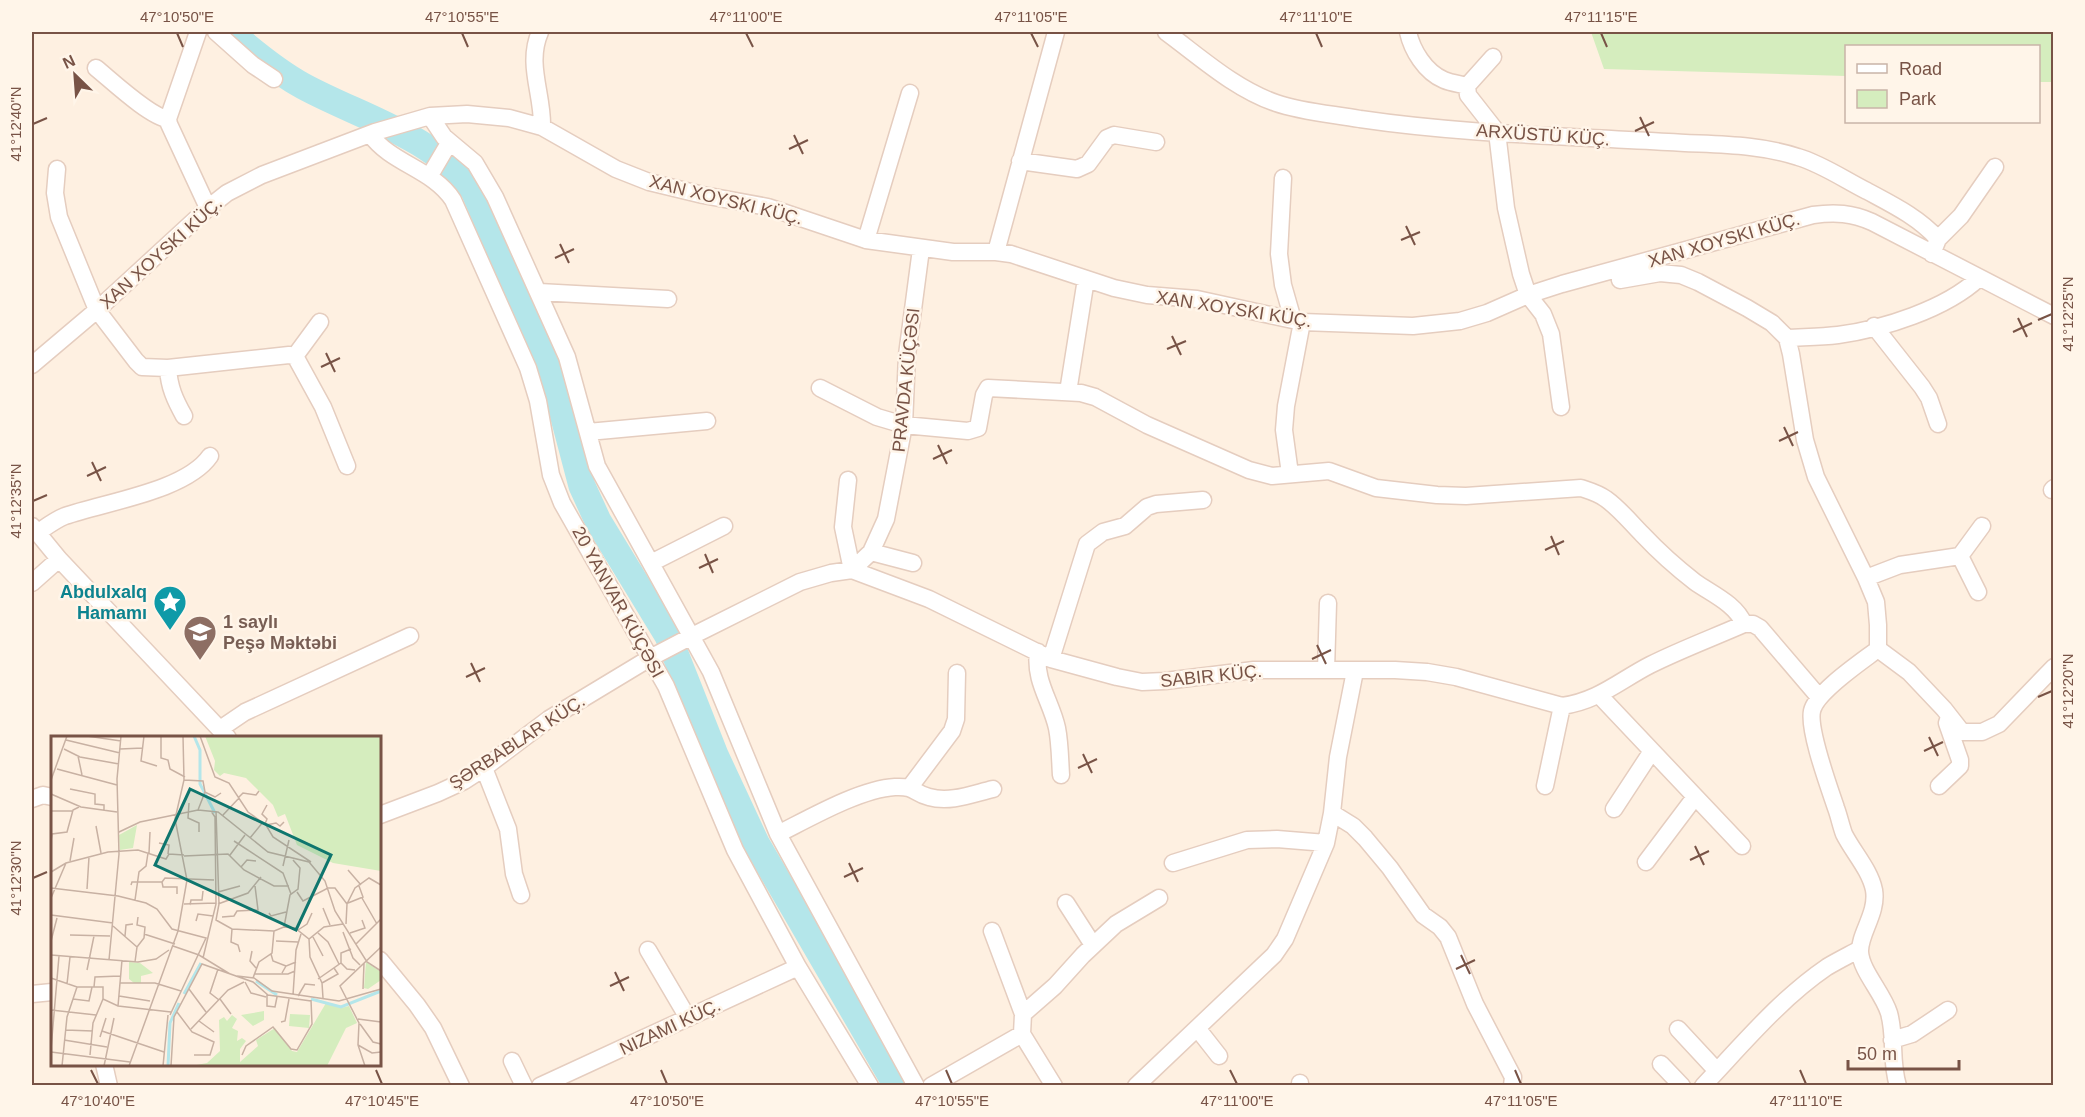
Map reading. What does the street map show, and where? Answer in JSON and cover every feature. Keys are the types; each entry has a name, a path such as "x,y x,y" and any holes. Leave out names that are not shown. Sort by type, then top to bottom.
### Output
{"street":[{"path":"198,32 168,119 208,208"},
{"path":"216,32 253,65 274,79"},
{"path":"540,32 533,57 542,127"},
{"path":"996,252 1056,32"},
{"name":"ARXÜSTÜ KÜÇ.","path":"1166,32 1239,85 1276,103 1306,110 1403,125 1739,145 1800,157 1898,207 1927,227 1935,246"},
{"path":"1408,32 1412,48 1422,61 1442,79 1467,86"},
{"path":"1493,57 1467,86 1468,94 1497,132 1506,208 1521,274 1528,295 1543,314 1551,334 1561,407"},
{"path":"96,68 151,112 168,119"},
{"path":"866,240 910,93"},
{"name":"XAN XOYSKI KÜÇ.","path":"32,365 227,193 262,175 404,122 430,116 467,114 509,118 542,127 616,169 649,182 768,207 866,240 921,249 996,252 1029,258 1086,279 1136,292 1197,299 1298,321 1413,326 1460,321 1487,313 1528,295 1600,274 1813,215 1837,212 1858,216 1935,246 1979,278 2054,316"},
{"path":"430,116 448,145 467,156 481,171 539,292 567,357 591,448 602,475 711,672 778,834 916,1086"},
{"name":"20 YANVAR KÜÇƏSI","path":"372,133 385,152 432,173 453,200 528,368 538,401 551,475 562,503 673,701 735,850 798,967 870,1086"},
{"path":"1020,161 1077,169 1088,164 1107,138 1114,135 1156,141"},
{"path":"432,173 448,145"},
{"path":"1935,246 1961,216 1995,167"},
{"path":"57,169 55,193 59,217 97,310 142,367 168,368 295,356"},
{"path":"1283,178 1279,254 1283,285 1298,321 1284,422 1290,474"},
{"name":"PRAVDA KÜÇƏSI","path":"852,570 872,552 886,519 904,425 907,355 921,249"},
{"path":"1600,274 1608,280 1617,281 1660,273 1681,275 1747,308 1772,323 1786,338 1791,354 1805,440 1816,477 1876,602 1878,649"},
{"path":"1786,338 1838,334 1907,317 1965,291 1979,278"},
{"path":"1068,392 1086,279"},
{"path":"539,292 668,299"},
{"path":"295,356 320,322"},
{"path":"1874,326 1922,387 1929,398 1938,424"},
{"path":"295,356 323,407 347,466"},
{"path":"168,368 169,383 184,416"},
{"path":"820,388 877,417 904,425 974,430 978,428 984,395 988,388 1081,393 1095,397 1147,425 1249,470 1272,476 1329,471 1376,488 1437,495 1581,488 1594,492 1622,512 1669,560 1732,607 1741,616 1744,624 1753,624 1760,628 1819,697"},
{"path":"588,432 707,422"},
{"path":"210,456 206,463 180,479 34,529 139,645 224,733 245,712 410,636"},
{"path":"692,636 800,582 852,570 843,527 848,480"},
{"path":"1061,775 1058,729 1036,666 1045,656 1087,544 1103,532 1125,526 1147,507 1156,504 1203,500"},
{"path":"651,563 724,526"},
{"path":"1866,578 1900,565 1960,556 1982,526"},
{"path":"872,552 913,563"},
{"path":"1960,556 1978,592"},
{"path":"32,583 59,559"},
{"name":"SABIR KÜÇ.","path":"852,570 929,599 1045,656 1116,677 1142,682 1254,670 1427,672 1456,677 1562,706 1600,696 1666,657 1744,624"},
{"path":"1326,670 1328,603"},
{"name":"ŞƏRBABLAR KÜÇ.","path":"381,815 438,793 484,768 549,719 650,658 692,636"},
{"path":"1878,649 1819,697 1811,714 1824,771 1843,832 1874,890 1875,901 1870,923 1860,949 1861,961 1883,998 1889,1013 1892,1066 1898,1086"},
{"path":"1878,649 1909,672 1962,732 1982,732 1999,724 2054,667"},
{"path":"1136,1086 1274,955 1285,939 1326,843 1338,757 1355,671"},
{"path":"910,786 952,731 956,719 957,673"},
{"path":"1600,696 1742,846"},
{"path":"1545,786 1562,706"},
{"path":"1940,786 1960,766 1947,723 1949,715"},
{"path":"1614,809 1652,751"},
{"path":"484,768 508,829 514,874 521,895"},
{"path":"778,834 858,796 891,787 910,786 926,797 944,800 993,789"},
{"path":"32,799 43,795 51,797"},
{"path":"1646,862 1695,796"},
{"path":"1332,813 1353,826 1365,838 1390,868 1423,915 1440,927 1448,937 1475,1004 1513,1077 1512,1086"},
{"path":"1173,863 1247,840 1277,838 1326,843"},
{"path":"1023,1014 1055,986 1116,924 1159,897"},
{"path":"1066,903 1093,945"},
{"path":"992,931 1023,1014 1022,1034 1054,1086"},
{"path":"1703,1086 1805,984 1829,966 1860,949"},
{"path":"648,950 688,1018"},
{"path":"381,961 433,1028 461,1086"},
{"name":"NIZAMI KÜÇ.","path":"540,1086 798,967"},
{"path":"32,993 51,992"},
{"path":"1892,1040 1912,1034 1948,1010"},
{"path":"1197,1028 1219,1056"},
{"path":"1678,1029 1717,1071"},
{"path":"931,1086 1022,1034"},
{"path":"512,1061 524,1086"},
{"path":"1661,1064 1682,1086"},
{"path":"104,1066 109,1086"}],"green space":[{"path":"1591,32 2053,32 2053,82 2040,82 2040,45 1845,45 1845,76 1604,69"}],"waterway":[{"path":"230,32 265,61 303,86 395,130 438,155 474,191 552,372 582,486 598,521 668,636 715,755 756,843 897,1086"}],"place":[{"name":"Abdulxalq Hamamı","path":"170,631"},
{"name":"1 saylı Peşə Məktəbi","path":"200,661"}]}
